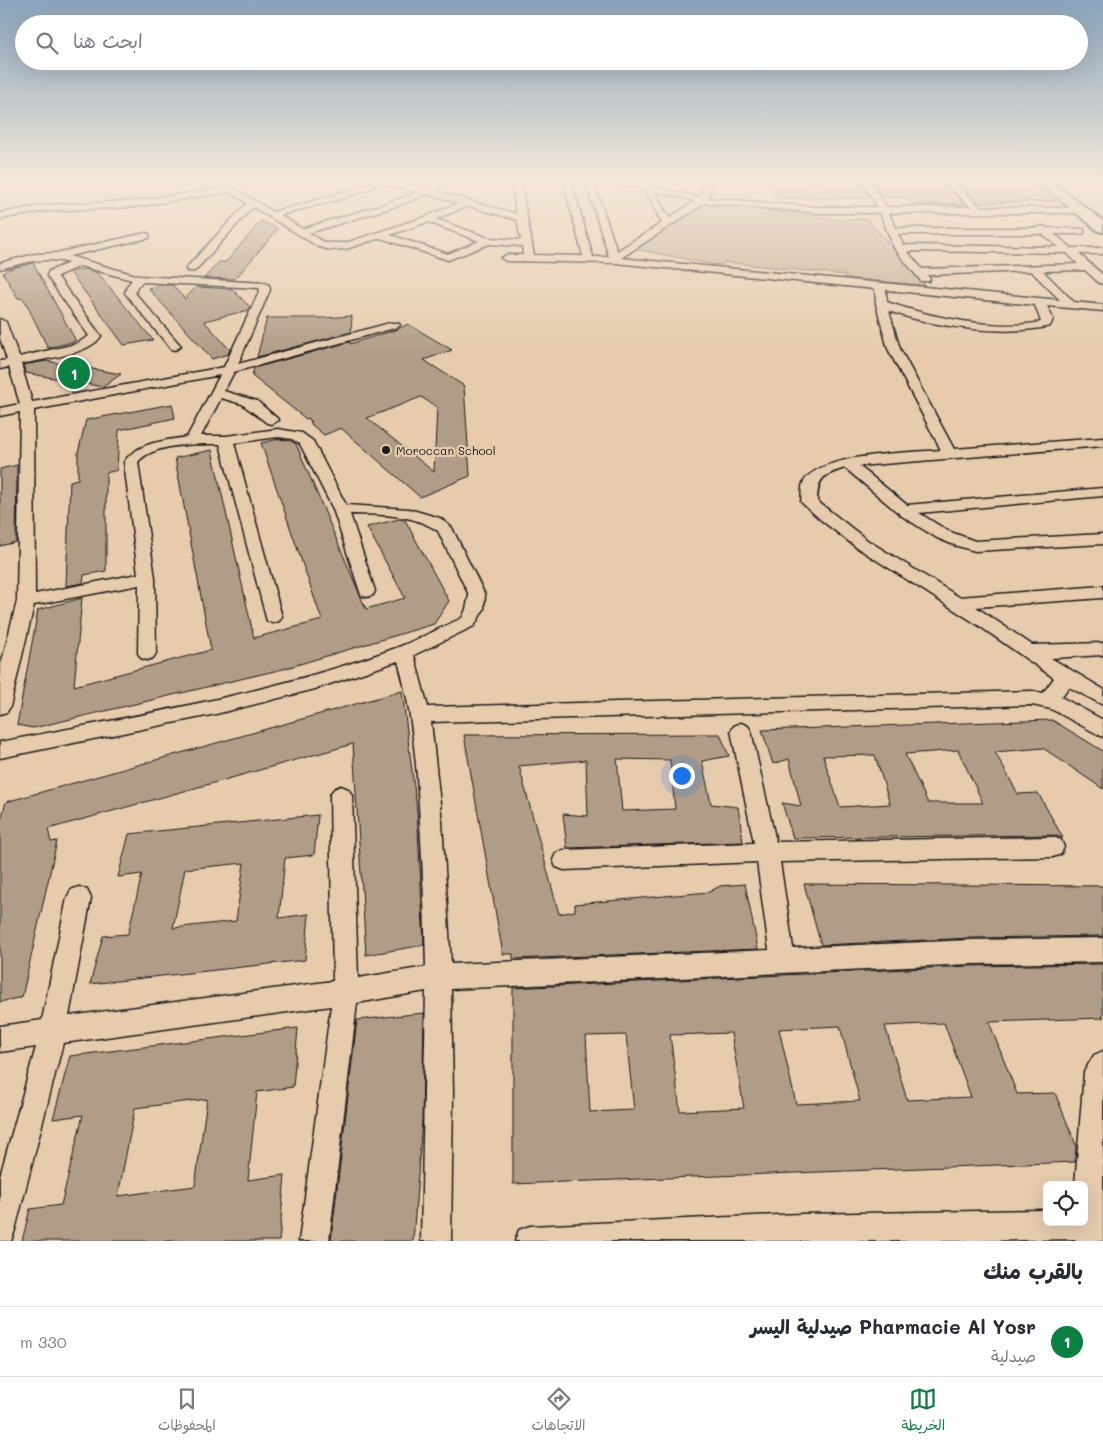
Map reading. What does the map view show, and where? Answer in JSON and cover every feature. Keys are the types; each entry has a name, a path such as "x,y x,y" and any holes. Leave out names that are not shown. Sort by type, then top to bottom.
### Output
{"street":[{"path":"57,256 137,238"},
{"path":"191,269 220,238"},
{"path":"311,238 322,245 330,247 346,246 372,238"},
{"path":"390,238 448,257 488,241"},
{"path":"480,238 488,241 525,242"},
{"path":"524,238 529,258"},
{"path":"583,238 589,259"},
{"path":"608,238 615,259"},
{"path":"615,259 646,238"},
{"path":"895,238 899,248 918,272 938,292"},
{"path":"1053,238 1103,282"},
{"path":"899,248 1103,252"},
{"path":"0,266 46,255 57,256 139,279 251,284 264,287 229,370 192,440"},
{"path":"506,258 615,259 938,292 1069,303 1103,308"},
{"path":"0,365 80,347 92,341 95,336 52,276 58,270 80,262"},
{"path":"918,272 1087,267"},
{"path":"1034,268 1069,303"},
{"path":"139,279 132,286 130,293 175,346"},
{"path":"880,286 882,304 894,349 950,455"},
{"path":"882,304 905,313 985,325 1023,328 1047,324 1039,300"},
{"path":"0,322 14,361 27,407 28,463 26,601 0,707"},
{"path":"0,412 229,370 394,325"},
{"path":"216,393 255,403 272,420"},
{"path":"147,653 147,578 131,462 135,456 144,451 192,440 226,440 284,433 299,436 306,441 341,509 367,591"},
{"path":"226,440 273,617"},
{"path":"1103,442 847,463 822,471 810,484 809,502 836,526 957,603 1027,652 1103,698"},
{"path":"847,463 863,478 941,535 961,544 975,546 1103,539"},
{"path":"906,510 1103,492"},
{"path":"0,750 216,708 315,682 404,652 468,622 475,608 477,595 444,528 436,520 420,514 341,509"},
{"path":"26,601 147,578"},
{"path":"957,603 1103,592"},
{"path":"1027,652 1103,649"},
{"path":"404,652 421,715 427,768 440,978 441,1098 436,1241"},
{"path":"1048,700 1066,677"},
{"path":"421,715 1032,698 1062,704 1103,729"},
{"path":"741,731 767,852 784,961"},
{"path":"314,1241 346,992 341,795"},
{"path":"564,860 767,852 1053,846"},
{"path":"0,1230 53,1031 79,898"},
{"path":"0,1040 53,1031 440,978 970,952 1103,950"},
{"path":"530,1241 802,1235 1089,1233 1097,1072 1103,1064"}],"shaded area":[{"path":"652,238 884,238 925,285 845,278 845,275 724,262 722,265 711,264 635,249"}],"building":[{"path":"247,238 270,238 235,279 204,278 219,262 226,262"},
{"path":"33,263 76,341 48,348 24,299 18,298 3,273 9,269"},
{"path":"84,269 98,273 153,340 124,345 70,272"},
{"path":"172,285 185,299 196,287 232,289 250,307 249,310 204,321 230,350 228,354 212,359 148,288"},
{"path":"352,316 351,332 257,357 267,318"},
{"path":"408,324 452,350 424,360 464,386 470,476 420,497 341,428 324,435 312,425 309,418 306,419 252,376 254,368 350,342 350,344","holes":["421,397 437,407 434,472 367,418"]},
{"path":"46,361 121,374 103,387 26,373 23,365"},
{"path":"172,404 175,418 119,430 117,470 106,473 106,571 84,575 83,583 66,586 70,481 78,479 78,453 86,420"},
{"path":"279,439 296,444 366,609 405,598 367,527 399,519 405,520 449,601 434,624 283,669 33,728 17,725 38,610 82,598 74,686 211,650 175,458 212,450 254,638 322,620 261,443"},
{"path":"17,465 16,542 0,546 0,469"},
{"path":"402,691 417,811 424,945 366,955 353,744 48,829 51,842 57,841 22,997 0,1002 0,823 6,802"},
{"path":"1052,720 1103,751 1103,789 1043,748 995,752 1018,794 1038,793 1063,838 1053,835 793,838 782,803 801,806 789,759 773,764 762,730","holes":["958,750 983,803 928,803 905,754","875,755 890,804 840,807 823,756"]},
{"path":"720,734 729,756 702,761 711,804 738,807 743,842 567,848 563,814 588,816 586,760 519,766 559,914 575,911 575,904 709,892 720,886 745,884 758,949 513,959 513,954 503,954 464,735","holes":["617,759 670,760 675,809 622,811"]},
{"path":"318,815 314,855 285,858 279,918 309,914 305,960 90,984 103,936 128,934 142,874 118,877 129,834","holes":["244,863 236,921 173,928 185,869"]},
{"path":"804,884 1103,886 1103,936 970,938 821,945"},
{"path":"1103,964 1103,1018 989,1022 1017,1094 1055,1093 1076,1145 1075,1162 513,1184 513,988 970,966","holes":["944,1023 971,1097 907,1100 885,1026","840,1026 860,1101 796,1104 779,1029","731,1033 744,1108 680,1111 670,1035","626,1035 634,1110 590,1112 586,1036"]},
{"path":"424,1013 422,1120 413,1241 331,1241 357,1020"},
{"path":"298,1028 293,1087 257,1092 248,1180 285,1175 279,1241 22,1241 30,1209 61,1205 83,1115 53,1119 70,1056","holes":["207,1099 195,1186 118,1196 135,1108"]}],"place":[{"name":"Pharmacie Al Yosr صيدلية اليسر","path":"74,373"},
{"name":"Moroccan School","path":"386,450"}]}
